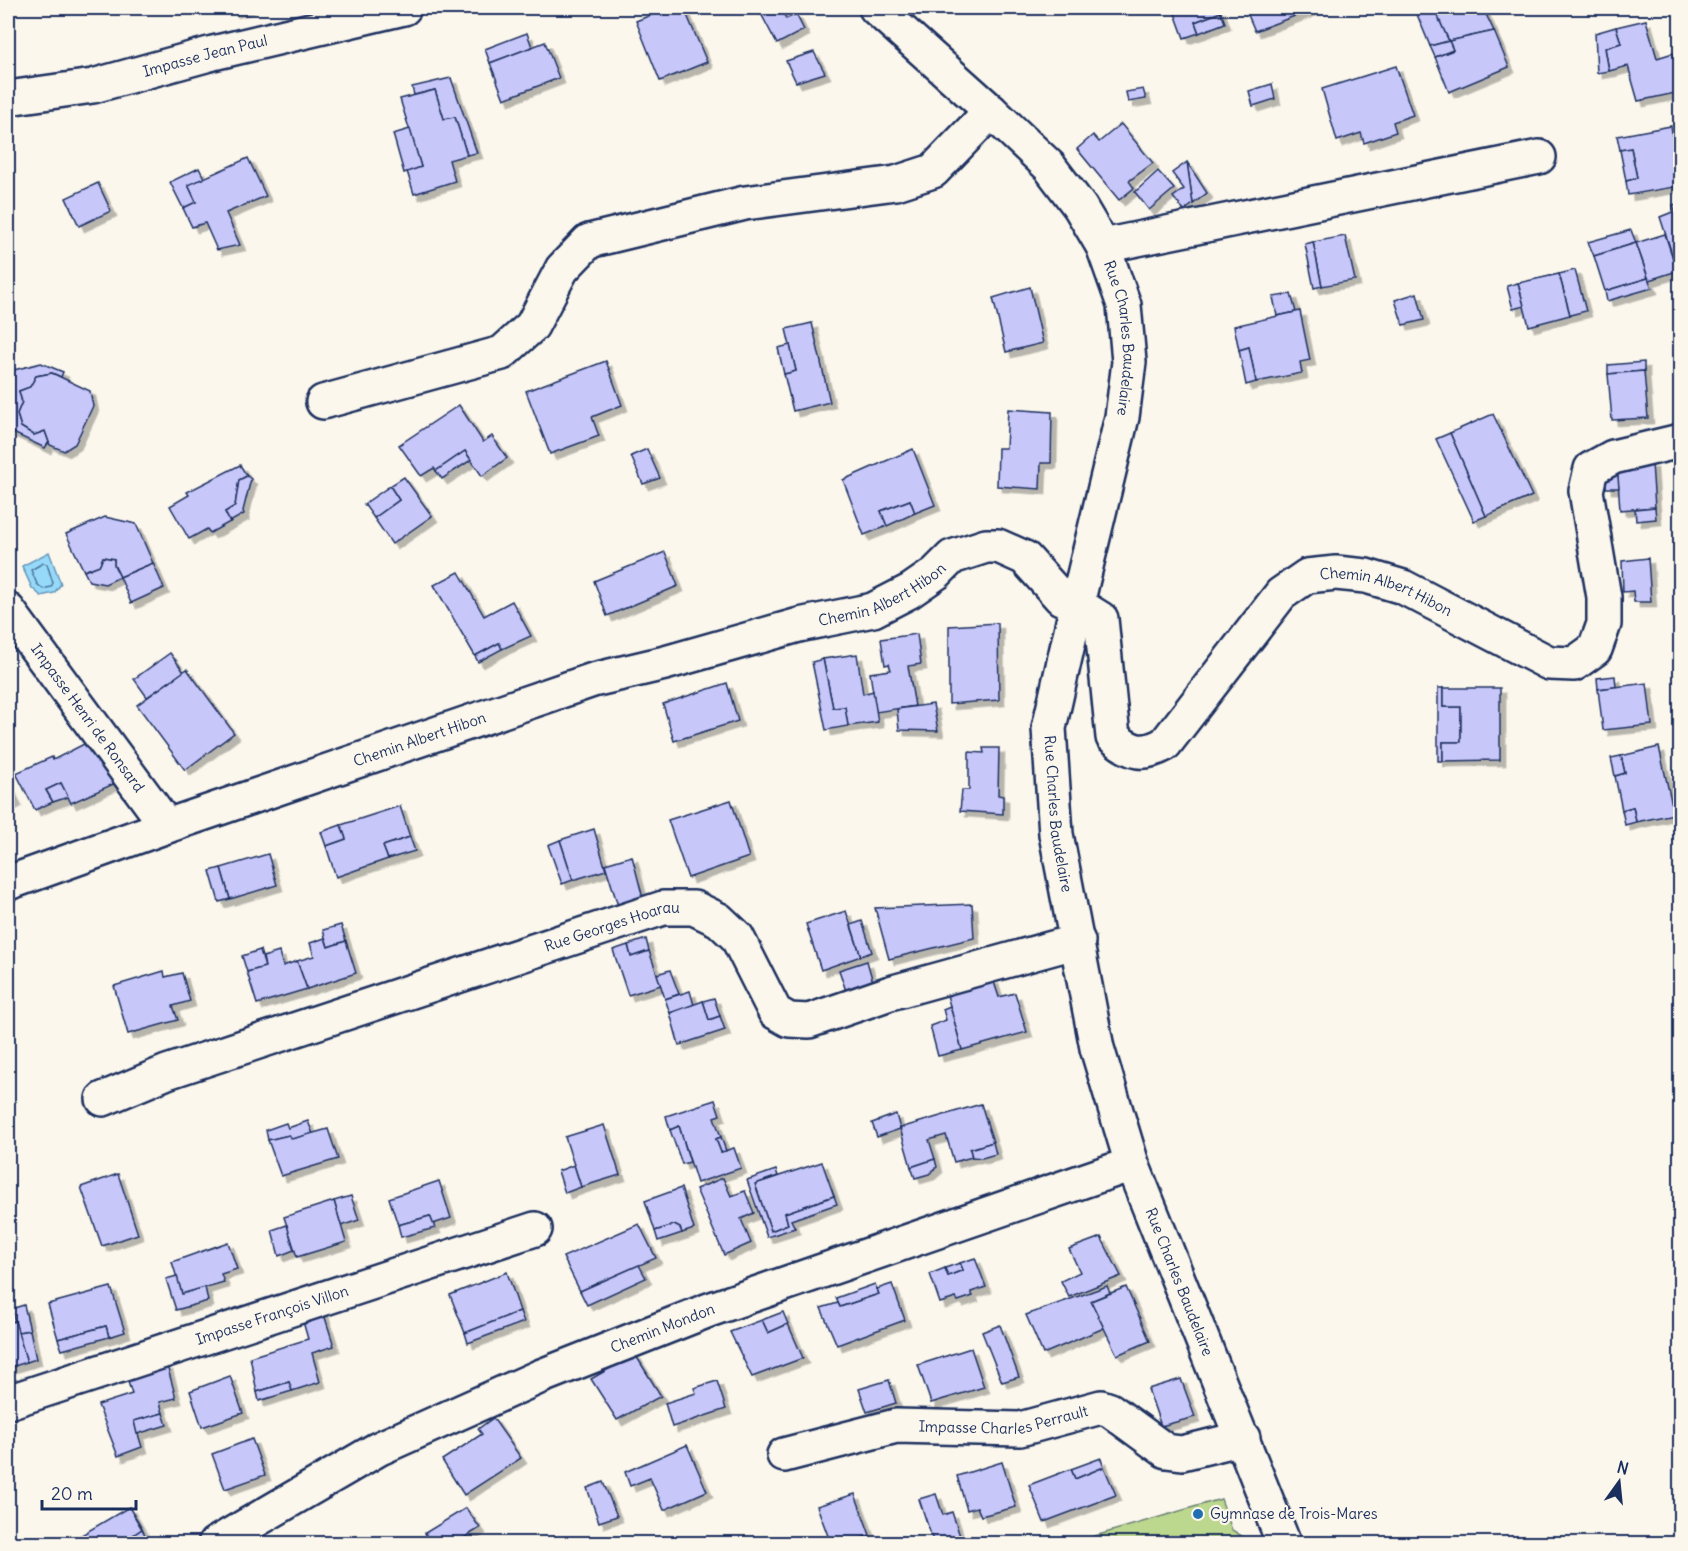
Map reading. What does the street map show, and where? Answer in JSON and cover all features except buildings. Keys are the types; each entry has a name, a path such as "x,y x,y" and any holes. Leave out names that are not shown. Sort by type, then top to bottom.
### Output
{"street":[{"name":"Impasse Jean Paul","path":"8,98 93,86 213,53 404,8"},
{"name":"Rue Charles Baudelaire","path":"876,8 1049,166 1080,207 1103,246 1124,305 1129,362 1122,417 1049,728 1056,834 1097,1048 1131,1164 1284,1544"},
{"path":"323,402 502,353 532,326 562,268 590,241 745,203 896,183 933,171 991,111"},
{"path":"1103,246 1539,157"},
{"name":"Chemin Albert Hibon","path":"8,883 593,680 665,663 799,625 873,610 910,591 936,573 952,557 979,547 998,546 1025,558 1061,598 1077,604 1101,619 1113,736 1123,746 1137,752 1152,751 1165,744 1281,594 1307,576 1336,573 1366,576 1403,587 1549,663 1574,664 1595,649 1604,624 1604,597 1586,491 1591,469 1613,457 1680,441"},
{"name":"Impasse Henri de Ronsard","path":"8,610 167,826"},
{"name":"Rue Georges Hoarau","path":"103,1099 167,1072 663,908 694,908 719,920 737,937 775,1012 789,1020 809,1021 890,993 1078,941"},
{"name":"Chemin Mondon","path":"215,1544 378,1449 538,1377 709,1310 1131,1164"},
{"name":"Impasse François Villon","path":"8,1402 535,1229"},
{"name":"Impasse Charles Perrault","path":"784,1455 896,1426 1020,1429 1101,1407 1110,1410 1167,1451 1182,1453 1243,1438"}],"green space":[{"name":"Gymnase de Trois-Mares","path":"1221,1499 1232,1530 1253,1543 1071,1543"}],"water":[{"path":"49,552 61,584 54,593 41,596 32,588 22,566"}],"place":[{"name":"Gymnase de Trois-Mares","path":"1198,1514"}]}
